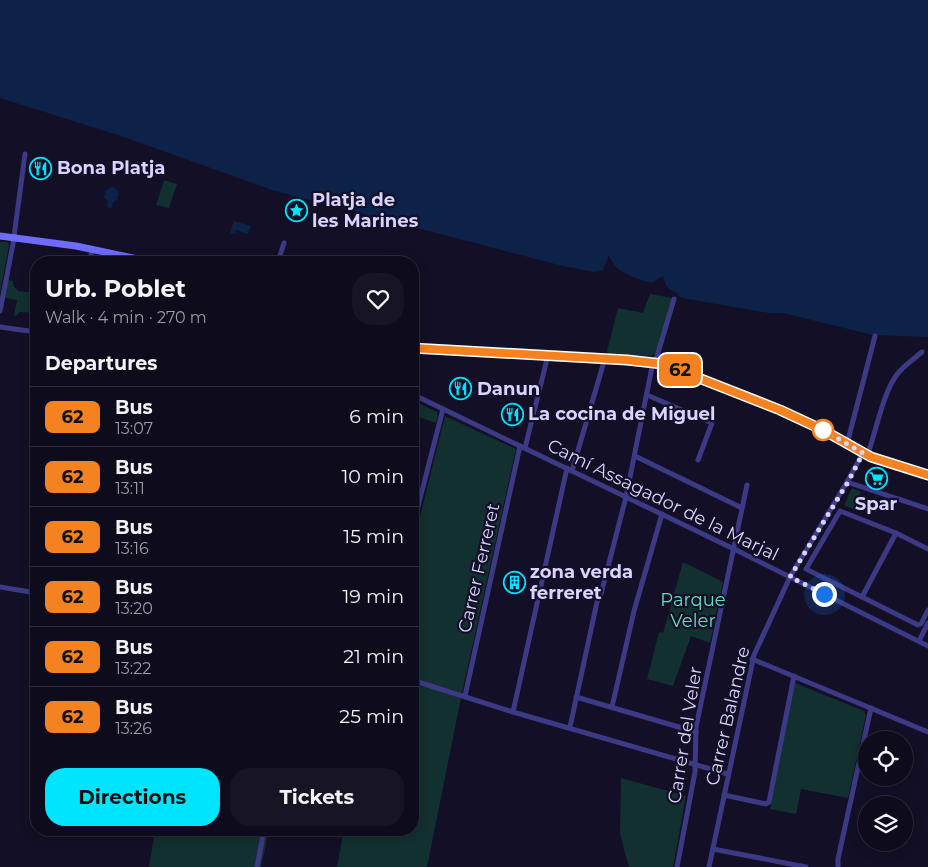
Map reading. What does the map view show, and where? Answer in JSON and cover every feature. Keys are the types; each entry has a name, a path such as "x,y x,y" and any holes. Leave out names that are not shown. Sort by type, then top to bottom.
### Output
{"main road":[{"path":"0,236 92,249 124,256"},
{"path":"419,348 654,362 780,410 865,454 908,470 928,475"}],"street":[{"path":"0,311 14,237 26,154"},
{"path":"280,256 284,243"},
{"path":"91,256 92,249"},
{"path":"570,727 597,602 601,594 626,497 654,362 674,299"},
{"path":"0,327 30,331"},
{"path":"847,444 875,336"},
{"name":"Carrer Balandre","path":"709,867 752,659 790,577 865,454 893,380 899,372 922,352"},
{"name":"Carrer Ferreret","path":"465,696 522,447 548,355"},
{"path":"513,712 570,470 603,365 603,358"},
{"path":"647,395 712,423 698,460"},
{"name":"Camí Assagador de la Marjal","path":"419,397 734,549 928,646"},
{"path":"419,503 443,409"},
{"path":"635,456 742,508"},
{"path":"848,482 928,509"},
{"name":"Carrer del Veler","path":"676,867 695,765 696,732 747,485"},
{"path":"928,548 840,511 807,567 808,570 918,624 921,624 928,610"},
{"path":"612,707 634,611 662,514"},
{"path":"862,597 896,533"},
{"path":"0,587 30,592"},
{"path":"919,641 928,624"},
{"path":"752,659 928,732"},
{"path":"724,795 766,804 769,802 794,676"},
{"path":"419,682 513,712 728,774"},
{"path":"576,697 696,732"},
{"path":"838,867 838,859 871,708"},
{"path":"257,867 263,836"},
{"path":"713,849 804,867"}],"green space":[{"path":"164,180 177,184 169,208 156,205"},
{"path":"0,242 7,242 9,245 0,293"},
{"path":"8,280 13,281 13,284 15,284 13,285 18,291 30,292 30,313 20,312 16,316 14,315 17,300 5,298"},
{"path":"650,294 672,298 657,353 651,356 608,354 607,351 618,308 643,313"},
{"path":"419,403 437,412 436,423 419,417"},
{"path":"445,416 516,449 462,693 419,680 419,521"},
{"path":"852,488 861,492 853,509 844,505"},
{"name":"Parque Veler","path":"683,562 723,582 710,643 691,636 673,686 647,679 659,632 663,633"},
{"path":"795,683 864,711 866,715 863,731 858,731 858,752 848,798 801,789 796,814 770,809"},
{"path":"419,684 461,698 427,867 337,867 343,836 419,836"},
{"path":"621,778 686,796 673,867 629,867 620,834"},
{"path":"154,836 268,836 261,867 149,867"}],"water":[{"path":"0,0 928,0 928,337 873,335 783,313 769,313 679,297 676,292 670,290 663,276 652,283 633,277 616,267 609,255 603,270 594,272 559,265 272,190 121,136 0,98"},
{"path":"112,187 119,194 117,196 118,200 113,201 110,209 107,206 108,200 104,196 106,194 105,191"},
{"path":"234,221 251,226 248,234 236,230 235,234 230,233"}],"bus line":[{"name":"62","path":"419,348 627,360 663,364 780,410 823,430 871,457 928,475"}],"place":[{"name":"Bona Platja","path":"41,168"},
{"name":"Platja de les Marines","path":"296,210"},
{"name":"Danun","path":"461,389"},
{"name":"La cocina de Miguel","path":"512,414"},
{"name":"Spar","path":"876,479"},
{"name":"zona verda ferreret","path":"514,582"}],"route":[{"path":"823,430 863,453 848,482 790,577 824,594"}]}
